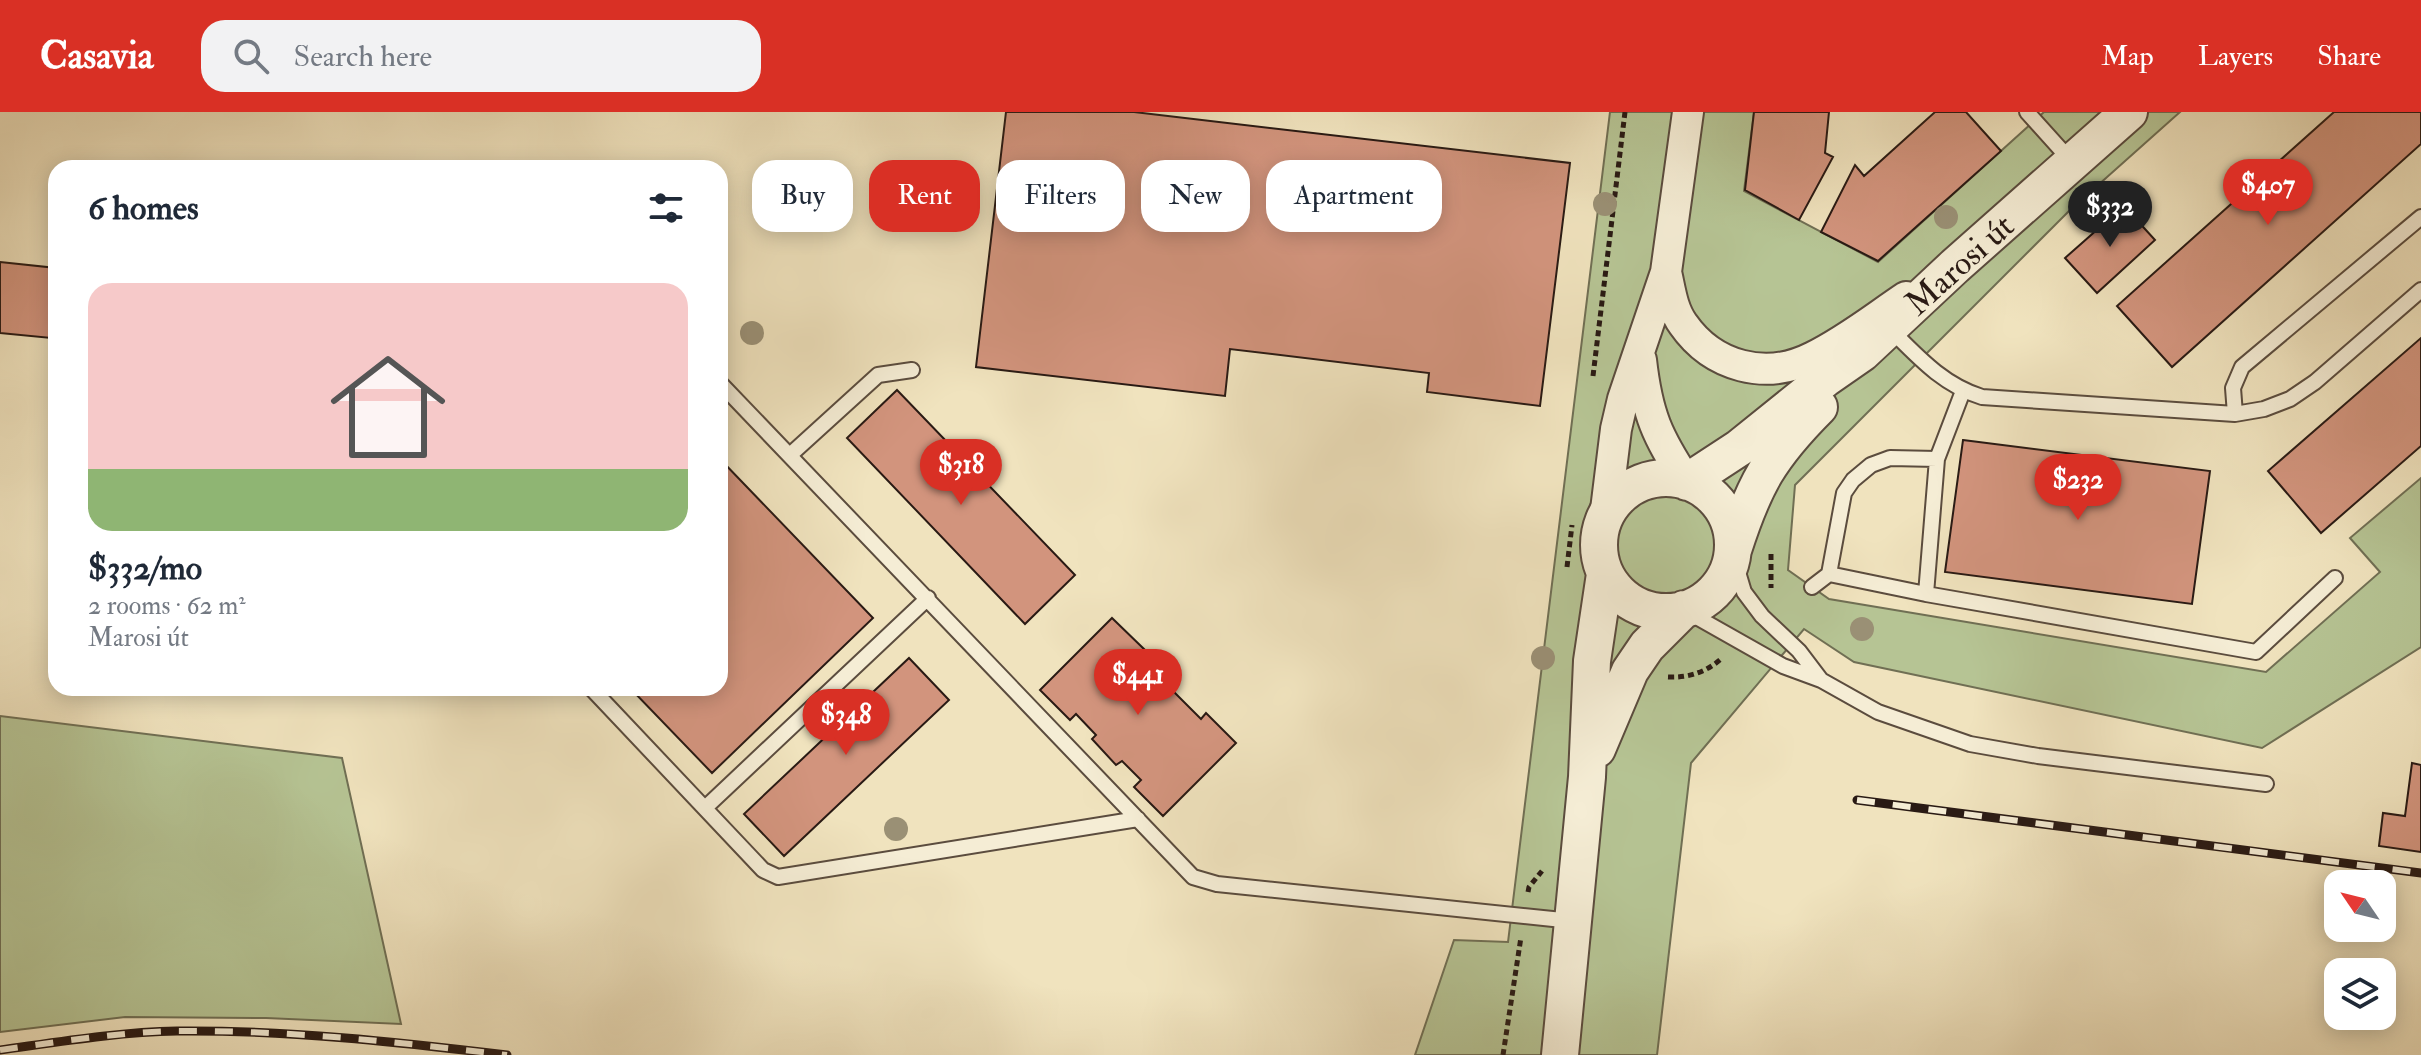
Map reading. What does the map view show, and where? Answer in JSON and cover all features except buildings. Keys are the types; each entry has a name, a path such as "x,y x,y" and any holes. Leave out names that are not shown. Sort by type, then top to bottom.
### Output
{"street":[{"path":"1560,1055 1587,777 1592,661 1605,574 1599,547 1623,399 1666,272 1688,112"},
{"name":"Marosi út","path":"1687,482 1739,448 1862,353 2129,112"},
{"path":"1666,272 1672,301 1681,322 1706,349 1741,366 1764,369 1793,365 1813,357 1955,266"},
{"name":"Marosi út","path":"1732,552 1746,509 1762,475 1779,450 1844,381 1862,353"},
{"path":"1640,354 1644,394 1653,426 1687,482"},
{"path":"1605,518 1619,497 1643,483 1666,479 1687,482 1707,493 1721,507 1730,526 1732,552 1726,575 1714,592 1696,605 1684,609 1657,611 1634,604 1616,590 1605,574"},
{"path":"1587,777 1623,683 1647,646 1684,609"}],"lane":[{"path":"2027,112 2072,162"},
{"path":"2235,414 2233,388 2242,367 2421,217"},
{"path":"1889,328 1923,363 1963,391 1982,397 2235,414 2264,409 2290,399 2421,290"},
{"path":"790,455 878,375 912,370"},
{"path":"728,391 1193,877 1217,884 1572,921"},
{"path":"1926,594 1937,459 1963,391"},
{"path":"1812,587 1829,574 1844,493 1853,480 1871,465 1890,458 1937,459"},
{"path":"1732,552 1744,592 1762,616 1799,651 1821,680"},
{"path":"1829,574 2256,652 2335,578"},
{"path":"705,808 928,598"},
{"path":"1684,609 1783,666 1821,680 1878,712 1970,744 2038,756 2266,784"},
{"path":"599,696 763,870 778,877 1138,819"}],"green space":[{"path":"1610,112 1754,112 1744,191 1878,262 2044,112 2180,112 2069,211 1795,485 1788,570 1829,599 2266,672 2380,572 2350,538 2421,478 2421,647 2262,748 1854,662 1804,629 1691,763 1657,1055 1415,1055 1454,940 1508,942"},
{"path":"0,716 342,758 401,1024 266,1018 125,1017 0,1032"}],"railway":[{"path":"1857,800 2421,873"},
{"path":"0,1050 133,1033 219,1031 342,1038 507,1055"}]}
